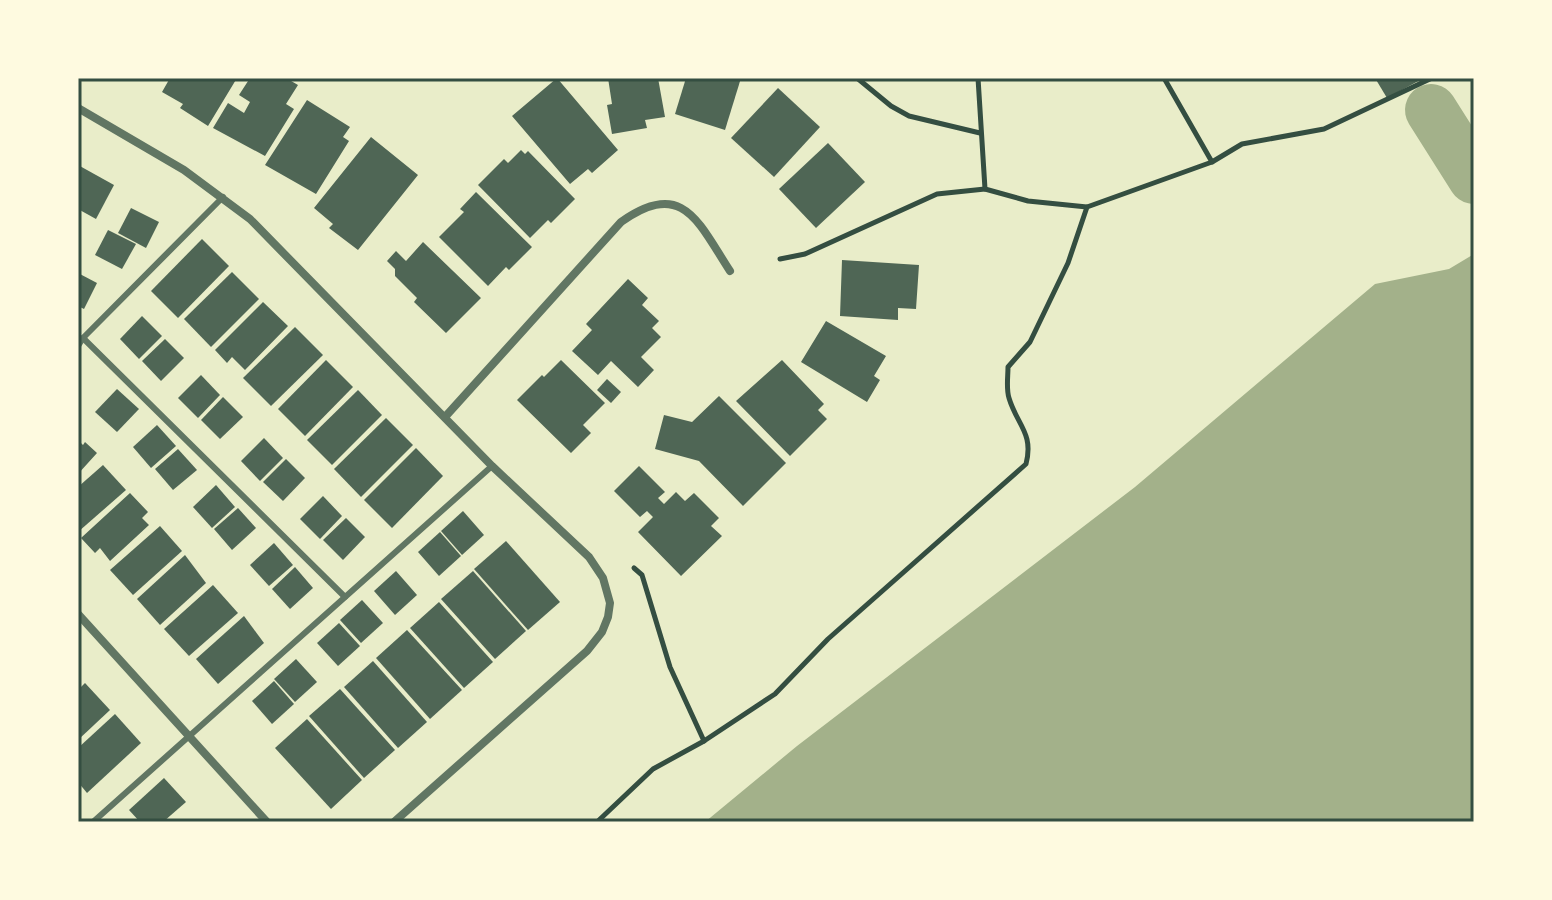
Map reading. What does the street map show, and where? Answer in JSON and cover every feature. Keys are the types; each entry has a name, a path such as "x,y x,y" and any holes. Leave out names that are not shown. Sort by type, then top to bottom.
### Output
{"street":[{"path":"78,108 184,170 223,197 285,252 492,466 589,557 603,578 610,603 608,617 602,632 587,651 394,822"},
{"path":"445,417 621,222 640,208 658,203 675,205 688,211 730,271"},
{"path":"78,614 267,822"}],"lane":[{"path":"78,346 223,197"},
{"path":"83,338 345,597"},
{"path":"93,822 492,466"}],"path":[{"path":"857,78 891,106 909,116 980,133"},
{"path":"978,78 985,189"},
{"path":"1164,78 1212,162"},
{"path":"780,259 805,254 937,194 985,189 1028,201 1087,207 1212,162 1242,144 1324,129 1432,78"},
{"path":"597,822 653,769 704,741 775,694 828,639 1026,464 1030,449 1027,434 1008,394 1008,367 1030,342 1068,263 1087,207"},
{"path":"634,568 642,575 670,667 704,741"}],"shaded area":[{"path":"1474,254 1474,822 705,822 797,746 1135,487 1375,284 1449,269"}],"building":[{"path":"170,78 237,78 208,126 180,108 183,104 162,92"},
{"path":"250,78 270,81 271,78 286,78 298,85 286,104 294,109 265,156 213,128 228,103 244,113 250,102 239,95"},
{"path":"557,78 618,150 592,173 588,169 570,184 512,116"},
{"path":"608,78 658,78 665,117 645,120 647,128 612,134 607,105 612,104"},
{"path":"686,78 741,78 725,130 675,114"},
{"path":"1375,78 1424,78 1387,98"},
{"path":"778,88 820,127 774,177 731,138"},
{"path":"307,100 350,127 343,137 349,141 316,194 265,165"},
{"path":"371,137 418,175 358,250 329,228 333,224 314,208"},
{"path":"828,143 865,182 816,228 779,189"},
{"path":"521,150 525,154 528,151 575,199 551,223 548,220 530,238 478,185 504,159 508,163"},
{"path":"78,165 114,185 96,219 78,209"},
{"path":"476,192 532,247 488,286 439,237 464,212 460,209"},
{"path":"131,208 159,222 146,248 118,233"},
{"path":"108,230 136,244 122,269 95,255"},
{"path":"202,239 229,266 178,318 151,291"},
{"path":"423,242 481,298 446,333 414,302 417,298 395,276 395,269 387,261 396,251 406,261"},
{"path":"842,260 919,265 916,309 898,308 898,320 840,316"},
{"path":"232,272 259,299 211,347 184,319"},
{"path":"78,273 97,283 84,309 78,306"},
{"path":"628,279 648,298 642,305 659,321 652,328 661,337 641,357 654,370 638,387 611,361 598,375 572,351 592,330 586,324"},
{"path":"263,302 288,326 245,370 232,357 227,363 215,350"},
{"path":"142,316 162,336 139,359 120,339"},
{"path":"826,321 886,356 874,376 880,380 867,402 801,362"},
{"path":"295,327 323,355 271,406 243,378"},
{"path":"165,339 184,358 161,381 142,361"},
{"path":"326,360 353,387 305,436 278,409"},
{"path":"561,360 605,403 583,425 591,433 571,453 517,400"},
{"path":"782,360 824,404 818,410 827,419 790,456 736,401"},
{"path":"201,375 220,395 198,418 178,398"},
{"path":"607,379 621,392 611,403 597,390"},
{"path":"117,389 139,409 117,432 95,412"},
{"path":"358,390 382,415 332,465 307,440"},
{"path":"719,396 786,463 743,506 699,461 655,449 664,415 692,422"},
{"path":"223,397 243,417 220,439 201,420"},
{"path":"386,418 413,445 361,497 334,469"},
{"path":"157,425 176,446 151,468 133,447"},
{"path":"264,438 283,458 260,481 241,461"},
{"path":"78,440 97,453 78,474"},
{"path":"416,448 443,476 392,528 364,500"},
{"path":"178,449 197,470 173,490 155,469"},
{"path":"286,459 305,478 283,501 263,482"},
{"path":"103,465 126,490 78,532 78,487"},
{"path":"639,466 665,492 658,498 664,504 676,492 685,501 694,493 719,518 711,526 722,536 681,576 638,532 653,517 647,511 640,517 614,491"},
{"path":"216,485 235,507 212,528 193,507"},
{"path":"130,493 148,512 142,518 149,525 110,561 100,548 95,553 81,538"},
{"path":"323,496 342,516 320,539 300,519"},
{"path":"238,508 256,528 232,550 214,529"},
{"path":"463,511 484,535 462,555 441,531"},
{"path":"346,518 365,537 343,560 323,540"},
{"path":"160,526 182,551 133,595 110,570"},
{"path":"440,532 461,556 439,576 418,552"},
{"path":"506,541 560,602 528,630 474,569"},
{"path":"274,543 293,565 269,586 250,565"},
{"path":"185,555 206,583 160,625 137,599"},
{"path":"295,567 313,588 290,609 272,589"},
{"path":"396,571 417,595 395,615 374,591"},
{"path":"473,571 526,631 495,659 441,599"},
{"path":"213,585 238,613 189,656 164,629"},
{"path":"362,600 383,623 361,643 340,620"},
{"path":"439,602 493,662 464,688 410,628"},
{"path":"244,616 264,643 218,684 196,659"},
{"path":"339,623 360,646 338,666 317,643"},
{"path":"407,630 462,690 430,719 376,658"},
{"path":"296,659 317,682 295,702 274,679"},
{"path":"373,661 427,722 398,748 344,687"},
{"path":"274,681 294,704 272,724 252,701"},
{"path":"85,683 110,710 78,740 78,690"},
{"path":"340,689 395,750 364,778 309,716"},
{"path":"115,714 141,743 87,793 78,782 78,748"},
{"path":"307,719 362,780 331,809 275,748"},
{"path":"164,778 186,802 163,822 140,822 129,810"}],"waterway":[{"path":"1431,110 1474,178"}]}
